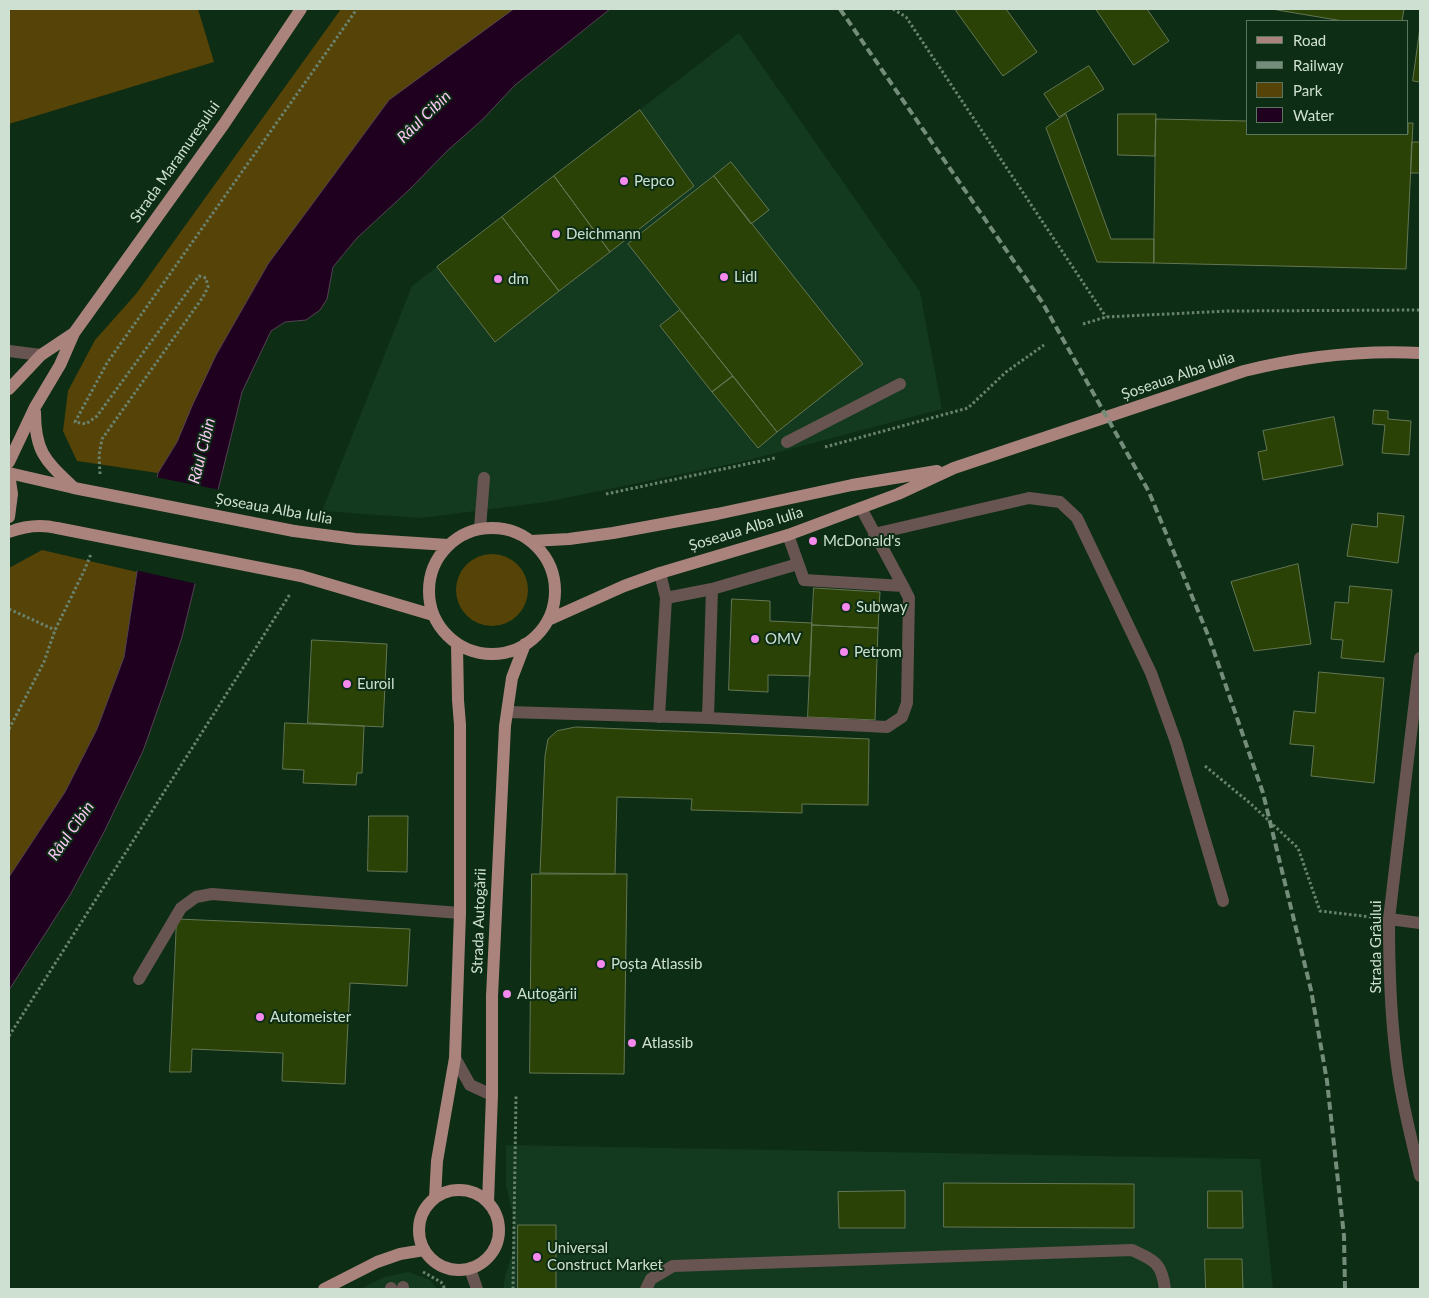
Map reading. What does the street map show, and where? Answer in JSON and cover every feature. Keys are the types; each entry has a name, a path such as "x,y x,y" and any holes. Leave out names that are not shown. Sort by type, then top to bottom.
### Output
{"main road":[{"name":"Strada Maramureșului","path":"9,462 35,407 60,365 74,333 224,124 301,9"},
{"name":"Strada Maramureșului","path":"9,389 41,355 74,333"},
{"name":"Șoseaua Alba Iulia","path":"548,620 616,589 660,573 788,535 898,494 954,468 1244,371 1277,363 1319,357 1368,353 1420,353"},
{"path":"35,407 35,428 38,444 48,463 74,488"},
{"name":"Șoseaua Alba Iulia","path":"531,541 570,539 632,529 716,514 852,485 954,468"},
{"path":"9,474 12,494 9,518"},
{"name":"Șoseaua Alba Iulia","path":"9,474 294,531 355,539 448,545"},
{"path":"9,532 44,525 301,576 433,615"},
{"path":"480,528 498,528 515,532 531,541 547,561 555,586 554,603 548,620 539,633 526,644 509,652 491,654 474,652 457,644 443,632 433,615 428,597 429,578 436,560 448,545 463,534 480,528"},
{"name":"Strada Autogării","path":"435,1198 437,1161 455,1058 460,913 460,725 457,644"},
{"name":"Strada Autogării","path":"488,1202 492,1095 492,996 505,726 512,678 526,644"},
{"path":"462,1190 476,1193 488,1202 495,1211 499,1222 500,1234 490,1256 481,1264 460,1271 449,1270 439,1266 430,1259 424,1250 419,1236 420,1222 425,1209 435,1198 448,1192 462,1190"},
{"path":"324,1289 377,1262 400,1254 424,1250"}],"street":[{"path":"9,351 41,355"},
{"path":"787,442 900,384"},
{"path":"480,528 484,478"},
{"path":"874,534 1029,498 1060,502 1077,518 1151,673 1176,742 1223,902"},
{"path":"508,712 708,718 887,727 902,717 907,704 909,598 861,508"},
{"path":"788,535 804,580 903,586"},
{"path":"666,598 712,589 798,564"},
{"path":"659,717 666,598 660,573"},
{"path":"708,718 712,589"},
{"name":"Strada Grâului","path":"1420,658 1388,918 1395,1048 1404,1106 1420,1176"},
{"path":"138,979 181,908 196,897 212,894 460,913"},
{"path":"1388,918 1420,923"},
{"path":"455,1058 470,1085 492,1095"},
{"path":"646,1289 651,1279 672,1266 1132,1250 1153,1260 1164,1275 1166,1289"},
{"path":"470,1269 477,1289"}],"path":[{"path":"100,483 99,455 102,439 202,297 208,287 206,278 199,276 97,416 86,424 75,422 107,363 357,9"},
{"path":"893,9 906,17 1106,317"},
{"path":"1083,324 1106,317 1228,311 1420,310"},
{"path":"9,729 44,662 55,630 84,571 91,552"},
{"path":"9,1036 301,576"},
{"path":"9,610 55,630"},
{"path":"1176,742 1251,804 1298,848 1320,911 1388,918"},
{"path":"514,1289 516,1096"}],"shaded area":[{"path":"739,33 920,292 942,409 745,461 546,502 421,518 322,511 412,286"},
{"path":"506,1145 1260,1159 1273,1289 504,1289 504,1281 513,1250 513,1215 506,1185"},
{"path":"409,1272 430,1280 437,1289 361,1289 384,1277"}],"green space":[{"path":"9,9 198,9 214,62 9,124"},
{"path":"341,9 514,9 389,101 268,264 177,442 158,473 77,461 63,431 68,391 95,340 136,294"},
{"path":"42,550 137,572 124,657 97,729 65,792 9,877 9,568"},
{"path":"492,554 506,557 518,564 525,576 528,590 525,604 518,616 506,623 492,626 478,623 466,616 459,604 456,590 459,576 466,564 478,557"}],"water":[{"name":"Râul Cibin","path":"514,9 610,9 515,85 482,120 357,238 333,267 327,299 320,310 306,320 285,322 271,331 242,392 182,637 143,751 104,832 70,895 9,990 9,877 65,792 97,729 124,657 137,572 158,473 177,442 216,355 268,264 389,100"}],"pier":[{"path":"155,477 221,490 197,584 135,570"}],"building":[{"path":"959,9 1006,9 1037,52 1003,76 956,11"},
{"path":"1096,9 1147,9 1169,41 1134,65"},
{"path":"1272,9 1404,9 1402,20 1337,20"},
{"path":"1420,28 1420,82 1413,81"},
{"path":"1089,66 1104,89 1059,117 1044,94"},
{"name":"Pepco","path":"640,110 694,186 610,252 554,176"},
{"path":"1066,114 1111,239 1154,239 1154,263 1097,262 1046,128"},
{"path":"1118,114 1156,114 1155,156 1118,155"},
{"path":"1156,119 1246,121 1246,135 1409,135 1409,123 1413,123 1406,269 1154,263"},
{"path":"1412,142 1420,142 1420,173 1411,173"},
{"path":"731,162 769,210 751,224 714,176"},
{"name":"Deichmann","path":"554,176 610,252 559,291 502,217"},
{"name":"Lidl","path":"714,176 863,364 777,432 628,244"},
{"name":"dm","path":"502,217 559,291 495,342 437,267"},
{"path":"680,310 733,376 712,392 660,326"},
{"path":"733,376 777,432 758,448 712,392"},
{"path":"1374,410 1388,411 1388,419 1411,421 1409,455 1382,453 1385,425 1373,424"},
{"path":"1334,417 1343,465 1263,480 1258,452 1267,450 1263,431"},
{"path":"1378,513 1404,516 1398,563 1347,556 1352,524 1377,527"},
{"path":"1298,564 1311,644 1254,651 1231,582"},
{"path":"1350,586 1392,590 1384,662 1341,658 1343,640 1331,639 1335,602 1348,603"},
{"name":"Subway","path":"814,588 880,592 878,628 812,625"},
{"path":"732,599 770,601 770,621 812,623 810,676 768,675 768,692 729,690"},
{"name":"Petrom","path":"812,625 878,628 875,720 808,717"},
{"name":"Euroil","path":"312,640 387,644 383,727 308,723"},
{"path":"1319,672 1384,678 1374,783 1311,776 1314,746 1290,744 1294,711 1315,713"},
{"path":"285,723 364,726 362,773 357,773 356,785 303,783 304,770 283,769"},
{"path":"576,727 869,739 868,805 802,804 802,813 691,810 692,799 617,797 615,874 540,873 545,756 548,739 557,731"},
{"path":"369,816 408,816 407,872 368,871"},
{"path":"532,874 627,874 624,1074 530,1073"},
{"name":"Automeister","path":"177,919 410,929 407,986 350,983 345,1084 282,1081 283,1053 192,1049 191,1072 170,1072"},
{"path":"944,1183 1134,1184 1134,1228 944,1227"},
{"path":"905,1191 905,1228 839,1228 838,1192"},
{"path":"1208,1191 1242,1191 1243,1228 1208,1228"},
{"name":"Universal Construct Market","path":"518,1225 556,1225 556,1289 518,1289"},
{"path":"1205,1259 1242,1259 1243,1289 1206,1289"}],"railway":[{"path":"840,9 1042,302 1149,492 1210,640 1263,793 1311,990 1327,1081 1344,1236 1345,1289"}],"place":[{"name":"Pepco","path":"624,181"},
{"name":"Deichmann","path":"556,234"},
{"name":"Lidl","path":"724,277"},
{"name":"dm","path":"498,279"},
{"name":"McDonald's","path":"813,541"},
{"name":"Subway","path":"846,607"},
{"name":"OMV","path":"755,639"},
{"name":"Petrom","path":"844,652"},
{"name":"Euroil","path":"347,684"},
{"name":"Poșta Atlassib","path":"601,964"},
{"name":"Autogării","path":"507,994"},
{"name":"Automeister","path":"260,1017"},
{"name":"Atlassib","path":"632,1043"},
{"name":"Universal Construct Market","path":"537,1257"}]}
